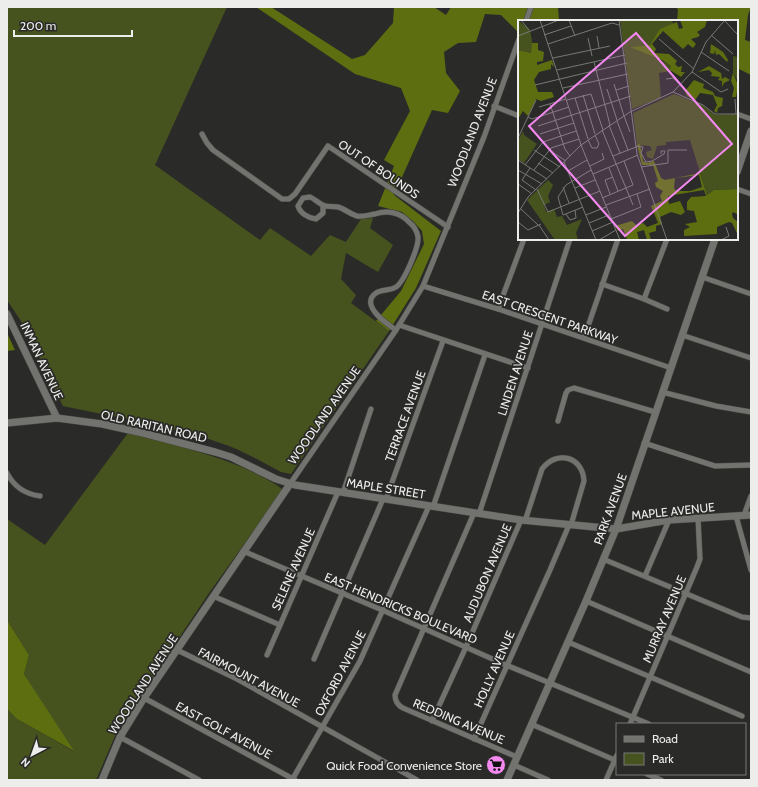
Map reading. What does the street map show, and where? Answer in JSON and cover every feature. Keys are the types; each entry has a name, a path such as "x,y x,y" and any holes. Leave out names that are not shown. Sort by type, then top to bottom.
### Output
{"main road":[{"path":"738,170 749,145 751,131"},
{"name":"PARK AVENUE","path":"507,780 550,684 616,529 644,443 715,240"},
{"name":"INMAN AVENUE","path":"7,314 56,418"},
{"name":"OLD RARITAN ROAD","path":"7,423 56,418 102,424 231,457 276,479 290,484"},
{"name":"MAPLE STREET","path":"290,484 476,513"},
{"name":"WOODLAND AVENUE","path":"102,780 120,737 144,698 290,484"},
{"name":"MAPLE AVENUE","path":"476,513 523,520 616,529 669,520 748,515"}],"street":[{"path":"526,20 531,7"},
{"name":"WOODLAND AVENUE","path":"290,484 397,328 423,286 484,137 518,42"},
{"path":"494,106 518,116"},
{"path":"738,114 751,120"},
{"name":"OUT OF BOUNDS","path":"202,134 213,150 282,199 289,199 295,194 328,146 448,227"},
{"path":"738,189 751,194"},
{"path":"323,206 323,213 316,219 311,219 304,214 298,206 301,200 308,196 323,206 338,207 361,216 383,212 395,213 407,220 418,233 418,245 414,257 401,282 395,288 377,292 372,299 372,306 376,314 385,323 528,368"},
{"path":"498,309 524,240"},
{"name":"LINDEN AVENUE","path":"396,701 395,695 476,513 528,368 541,324 570,240"},
{"path":"584,338 618,240"},
{"path":"644,299 667,240"},
{"path":"702,277 751,294"},
{"path":"602,284 644,299 667,310"},
{"name":"EAST CRESCENT PARKWAY","path":"423,286 498,309 671,368"},
{"path":"682,335 751,358"},
{"name":"TERRACE AVENUE","path":"314,659 384,499 443,341"},
{"name":"OXFORD AVENUE","path":"294,780 360,661 382,610 431,506 485,355"},
{"path":"558,421 566,392 571,388 655,412"},
{"path":"662,392 716,406 751,412"},
{"name":"SELENE AVENUE","path":"267,655 301,576 341,492 371,409"},
{"path":"644,443 715,466 751,465"},
{"name":"AUDUBON AVENUE","path":"432,721 523,520 542,469 552,459 569,459 580,466 584,475 584,482 570,525"},
{"path":"7,473 13,483 20,488 31,494 40,496"},
{"path":"748,515 751,496"},
{"path":"736,516 751,570"},
{"name":"MURRAY AVENUE","path":"630,723 700,559 698,518"},
{"path":"645,576 669,520"},
{"name":"HOLLY AVENUE","path":"474,739 570,525"},
{"name":"EAST HENDRICKS BOULEVARD","path":"243,551 424,628 550,684 647,723"},
{"path":"603,559 742,617 751,618"},
{"path":"213,596 280,625"},
{"path":"586,601 751,672"},
{"path":"568,642 742,716"},
{"name":"FAIRMOUNT AVENUE","path":"177,650 237,679 416,780"},
{"name":"EAST GOLF AVENUE","path":"144,698 294,780"},
{"name":"REDDING AVENUE","path":"396,701 403,708 517,757"},
{"path":"531,724 616,759 606,780"},
{"path":"120,737 199,780"},
{"path":"514,765 548,780"},
{"path":"649,775 661,780"}],"green space":[{"path":"7,7 227,7 155,165 260,240 270,228 311,256 330,235 346,242 361,219 373,218 370,228 393,245 378,272 346,253 341,279 356,295 351,303 389,331 291,474 281,472 229,446 209,439 147,423 63,406 21,321 7,300"},
{"path":"256,7 271,7 352,59 365,55 393,23 394,7 434,7 446,15 451,7 558,7 559,20 518,20 518,32 501,15 485,14 476,42 458,43 444,52 446,73 460,91 448,113 432,110 394,195 441,231 416,288 389,331 376,321 401,291 424,244 422,231 413,221 402,212 378,206 394,166 384,160 410,111 401,88 355,74"},
{"path":"675,7 751,7 748,15 745,40 751,42 751,75 738,68 738,20 677,20 678,9"},
{"path":"7,333 15,350 7,351"},
{"path":"128,433 194,450 226,461 257,474 274,483 283,490 209,593 118,729 96,780 7,780 7,709 17,719 73,751 24,674 29,655 7,620 7,519 45,545"},
{"path":"7,620 29,655 24,674 74,751 17,719 7,709"}],"place":[{"name":"Quick Food Convenience Store","path":"496,765"}]}
